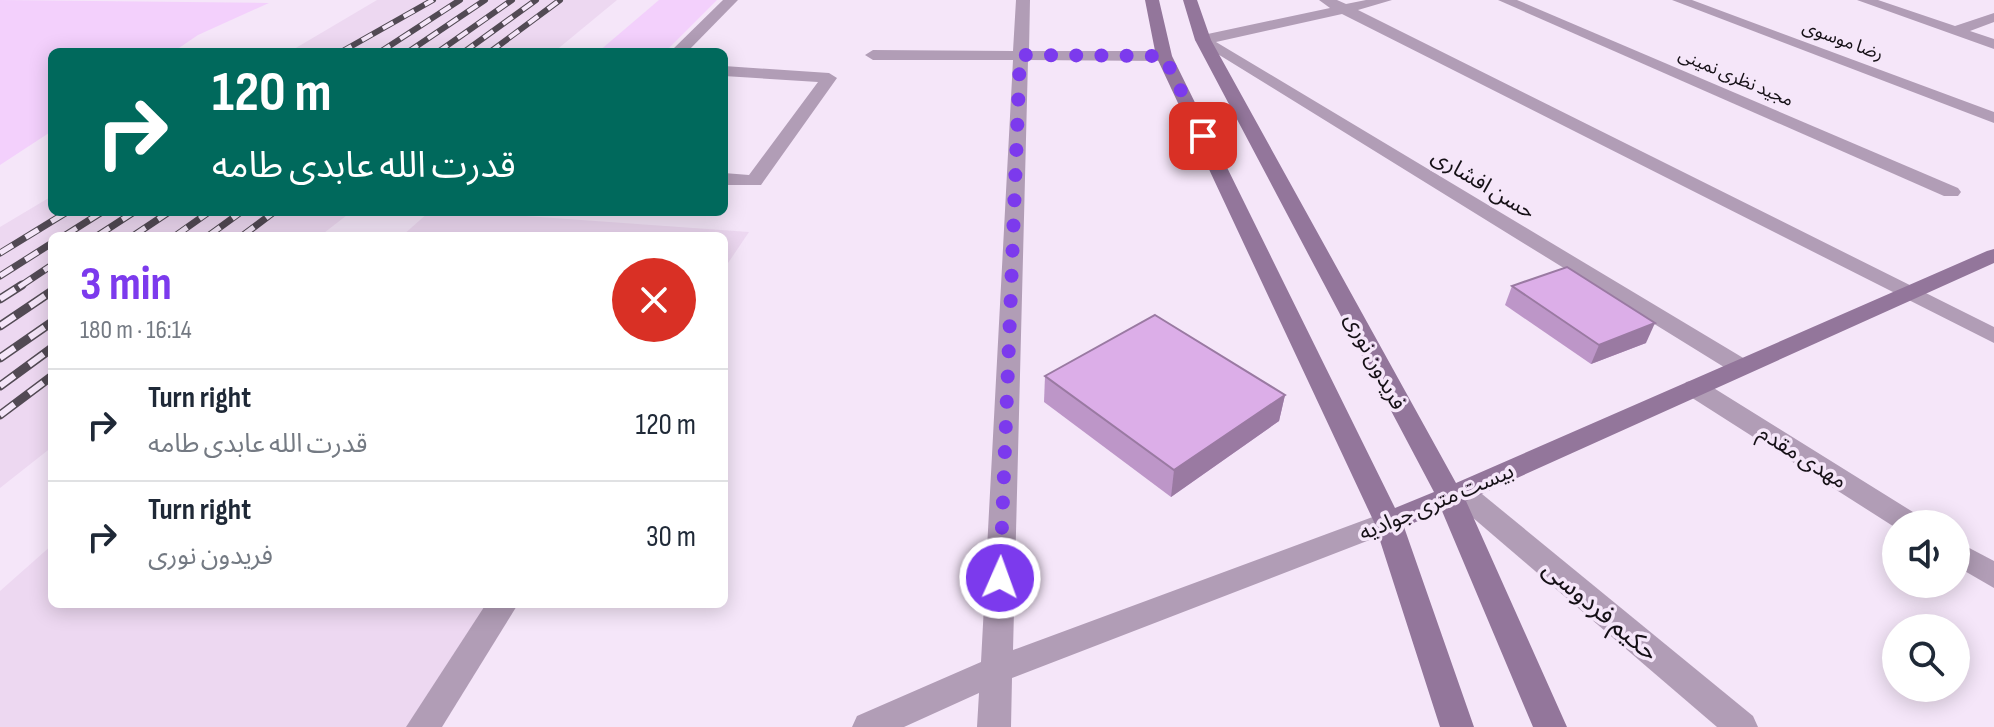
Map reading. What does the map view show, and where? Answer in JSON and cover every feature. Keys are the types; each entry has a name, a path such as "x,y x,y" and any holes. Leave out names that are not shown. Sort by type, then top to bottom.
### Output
{"main road":[{"path":"1152,0 1164,56 1388,522 1457,727"},
{"name":"فریدون نوری","path":"1190,0 1203,40 1456,495 1550,727"},
{"name":"بیست متری جوادیه","path":"1388,522 1456,495 1994,255"}],"street":[{"path":"682,48 731,0"},
{"path":"994,727 1023,0"},
{"path":"1326,0 1994,336"},
{"path":"1203,40 1385,0"},
{"name":"مجید نظری نمینی","path":"1505,0 1951,192"},
{"name":"رضا موسوی","path":"1679,0 1994,118"},
{"path":"1864,0 1994,44"},
{"path":"1955,31 1994,17"},
{"name":"حسن افشاری","path":"1203,40 1741,367"},
{"path":"873,55 1164,56"},
{"path":"728,71 829,78 754,181 728,179"},
{"name":"مهدی مقدم","path":"1695,388 1889,510"},
{"name":"حکیم فردوسی","path":"1456,495 1741,727"},
{"name":"بیست متری جوادیه","path":"869,727 996,670 1388,522"},
{"path":"1970,561 1994,576"},
{"path":"423,727 500,608"}],"shaded area":[{"path":"0,0 269,3 198,35 179,48 48,48 48,134 0,165"},
{"path":"377,0 617,0 559,48 296,48"},
{"path":"659,0 717,0 669,48 603,48"},
{"path":"48,198 48,216 346,216 325,232 48,232 48,450 0,488 0,227"},
{"path":"424,216 526,216 749,232 728,263 728,232 406,232"},
{"path":"48,549 48,608 492,608 411,727 0,727 0,591"}],"building":[{"path":"1567,267 1655,323 1599,345 1512,286"},
{"path":"1155,315 1285,395 1174,470 1045,376"}],"railway":[{"path":"348,48 433,0"},
{"path":"386,48 460,0"},
{"path":"414,48 485,0"},
{"path":"444,48 512,0"},
{"path":"470,48 536,0"},
{"path":"495,48 560,0"},
{"path":"0,253 60,216"},
{"path":"70,232 96,216"},
{"path":"103,232 128,216"},
{"path":"139,232 163,216"},
{"path":"181,232 203,216"},
{"path":"214,232 236,216"},
{"path":"247,232 269,216"},
{"path":"0,276 48,246"},
{"path":"22,285 48,268"},
{"path":"0,299 22,285"},
{"path":"0,326 48,294"},
{"path":"0,358 48,325"},
{"path":"0,386 48,351"},
{"path":"0,415 48,379"}],"route":[{"path":"1000,578 1020,55 1164,56 1203,136"}]}
